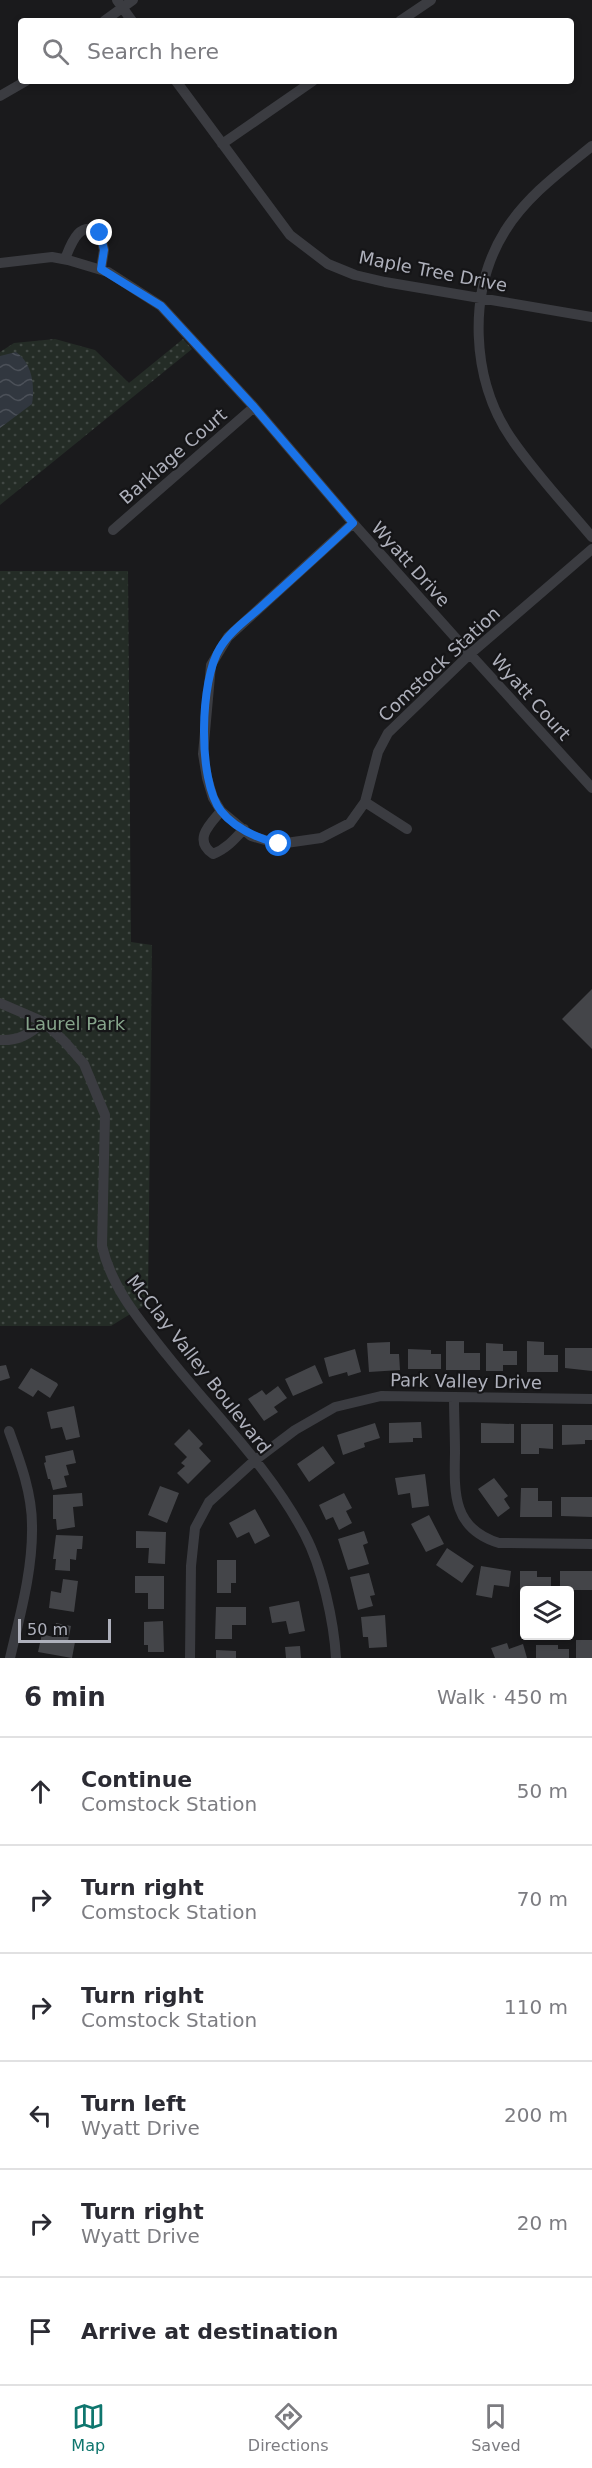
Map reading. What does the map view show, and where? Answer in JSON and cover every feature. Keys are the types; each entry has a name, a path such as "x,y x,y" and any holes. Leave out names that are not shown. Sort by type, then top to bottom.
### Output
{"street":[{"path":"107,18 120,4 133,0"},
{"path":"404,18 431,0"},
{"path":"120,4 130,18"},
{"path":"0,96 21,84"},
{"name":"Maple Tree Drive","path":"178,84 290,235 328,264 356,275 385,282 592,317"},
{"path":"222,144 309,84"},
{"path":"592,146 533,196 505,232 494,253 480,298 481,362 487,389 498,414 511,438 592,537"},
{"path":"65,260 73,239 80,231 94,229 100,233 104,250 101,269"},
{"name":"Wyatt Drive","path":"0,263 52,257 101,269 161,306 254,407 353,523 470,654"},
{"name":"Barklage Court","path":"113,530 254,407"},
{"name":"Comstock Station","path":"353,523 228,637 212,665 203,754 207,778 221,811 251,836 279,844 321,838 350,822 365,801 378,752 388,733 470,654 592,549"},
{"name":"Wyatt Court","path":"470,654 592,788"},
{"path":"365,801 407,829"},
{"path":"221,811 204,834 202,840 205,849 213,854 228,847 244,830"},
{"path":"0,1003 44,1022 27,1035 13,1041 0,1040"},
{"name":"McClay Valley Boulevard","path":"44,1022 84,1064 105,1115 102,1246 106,1265 114,1283 148,1331 254,1461 306,1536 325,1592 336,1658"},
{"name":"Park Valley Drive","path":"190,1658 191,1566 195,1528 209,1502 254,1461 295,1430 335,1407 381,1396 592,1399"},
{"path":"454,1397 454,1491 460,1511 473,1530 485,1539 499,1543 592,1544"},
{"path":"9,1431 24,1473 32,1524 26,1588 10,1658"}],"green space":[{"path":"55,339 95,350 129,383 183,339 192,349 0,505 0,352 14,343"},
{"name":"Laurel Park","path":"0,571 128,571 131,942 152,945 148,1303 111,1326 0,1326"}],"water":[{"path":"16,352 29,368 33,389 32,404 0,428 0,356"}],"building":[{"path":"592,989 592,1049 562,1019"},
{"path":"446,1341 464,1341 464,1353 480,1353 480,1370 446,1370"},
{"path":"527,1341 544,1342 544,1355 558,1355 558,1372 527,1372"},
{"path":"390,1342 390,1354 399,1354 400,1370 369,1372 367,1343"},
{"path":"486,1343 503,1344 503,1351 517,1351 517,1365 503,1365 503,1371 486,1371"},
{"path":"565,1348 592,1348 592,1371 565,1368"},
{"path":"355,1349 361,1372 348,1376 347,1372 329,1377 324,1358"},
{"path":"408,1349 431,1350 431,1354 441,1354 441,1369 408,1369"},
{"path":"6,1365 10,1378 0,1381 0,1366"},
{"path":"315,1365 323,1383 293,1396 285,1379"},
{"path":"31,1368 57,1383 50,1398 38,1390 33,1397 18,1388"},
{"path":"278,1386 287,1398 274,1407 278,1412 264,1421 248,1399 262,1390 266,1395"},
{"path":"74,1406 80,1437 66,1440 62,1427 51,1429 47,1412"},
{"path":"421,1422 422,1438 413,1438 413,1442 389,1443 389,1423"},
{"path":"375,1423 380,1438 364,1443 365,1447 343,1455 337,1435"},
{"path":"481,1423 514,1424 514,1443 481,1443"},
{"path":"521,1424 553,1424 553,1449 539,1448 539,1454 521,1454"},
{"path":"562,1425 592,1425 592,1440 585,1440 585,1444 562,1445"},
{"path":"189,1429 203,1444 199,1448 211,1461 188,1484 177,1473 185,1466 181,1463 187,1457 174,1444"},
{"path":"323,1446 335,1463 309,1482 297,1464"},
{"path":"73,1450 76,1463 66,1465 69,1475 64,1476 67,1487 53,1490 44,1463 46,1462 45,1456"},
{"path":"425,1474 429,1506 412,1508 410,1493 398,1495 395,1478"},
{"path":"494,1478 508,1496 504,1499 510,1508 498,1517 478,1489"},
{"path":"160,1486 179,1493 167,1523 148,1515"},
{"path":"521,1488 538,1488 538,1501 552,1501 552,1517 520,1517"},
{"path":"82,1493 83,1506 73,1507 75,1527 57,1530 56,1519 53,1519 53,1495"},
{"path":"344,1493 352,1508 346,1511 352,1523 339,1530 333,1517 326,1520 319,1505"},
{"path":"561,1497 592,1497 592,1517 561,1516"},
{"path":"255,1509 270,1536 255,1544 249,1532 237,1538 229,1523"},
{"path":"429,1515 444,1544 426,1552 411,1524"},
{"path":"136,1531 166,1532 165,1564 148,1563 149,1548 136,1548"},
{"path":"364,1531 368,1543 363,1545 369,1564 348,1570 338,1539"},
{"path":"56,1535 83,1536 82,1549 77,1549 76,1560 70,1559 70,1571 55,1570 56,1559 53,1559"},
{"path":"447,1548 474,1566 462,1583 436,1565"},
{"path":"217,1560 236,1560 236,1583 231,1583 231,1593 217,1593"},
{"path":"481,1566 511,1571 509,1587 494,1585 492,1598 476,1595"},
{"path":"520,1571 537,1571 537,1577 551,1577 551,1586 520,1586"},
{"path":"560,1571 592,1571 592,1590 574,1590 574,1586 560,1586"},
{"path":"369,1573 375,1595 370,1596 373,1606 358,1610 350,1577"},
{"path":"135,1576 164,1576 164,1609 148,1609 148,1593 135,1593"},
{"path":"63,1579 78,1581 74,1612 49,1608 51,1591 61,1593"},
{"path":"299,1601 305,1631 289,1634 286,1621 272,1623 269,1607"},
{"path":"216,1607 246,1607 246,1625 232,1625 232,1639 215,1639"},
{"path":"385,1615 387,1647 369,1648 368,1637 363,1637 361,1617"},
{"path":"163,1621 164,1652 148,1652 148,1645 144,1645 144,1622"},
{"path":"56,1623 71,1626 68,1641 75,1642 72,1658 38,1652 42,1634 53,1637"},
{"path":"576,1640 592,1640 592,1658 576,1658"},
{"path":"507,1643 509,1649 523,1644 527,1658 495,1658 491,1648"},
{"path":"536,1645 558,1645 558,1649 569,1649 569,1658 536,1658"},
{"path":"300,1646 301,1658 286,1658 285,1647"},
{"path":"216,1650 236,1651 236,1658 216,1658"}],"route":[{"path":"100,233 104,250 101,269 161,306 254,407 353,523 228,637 220,647 212,665 203,754 213,798 221,811 251,836 279,844"}]}
